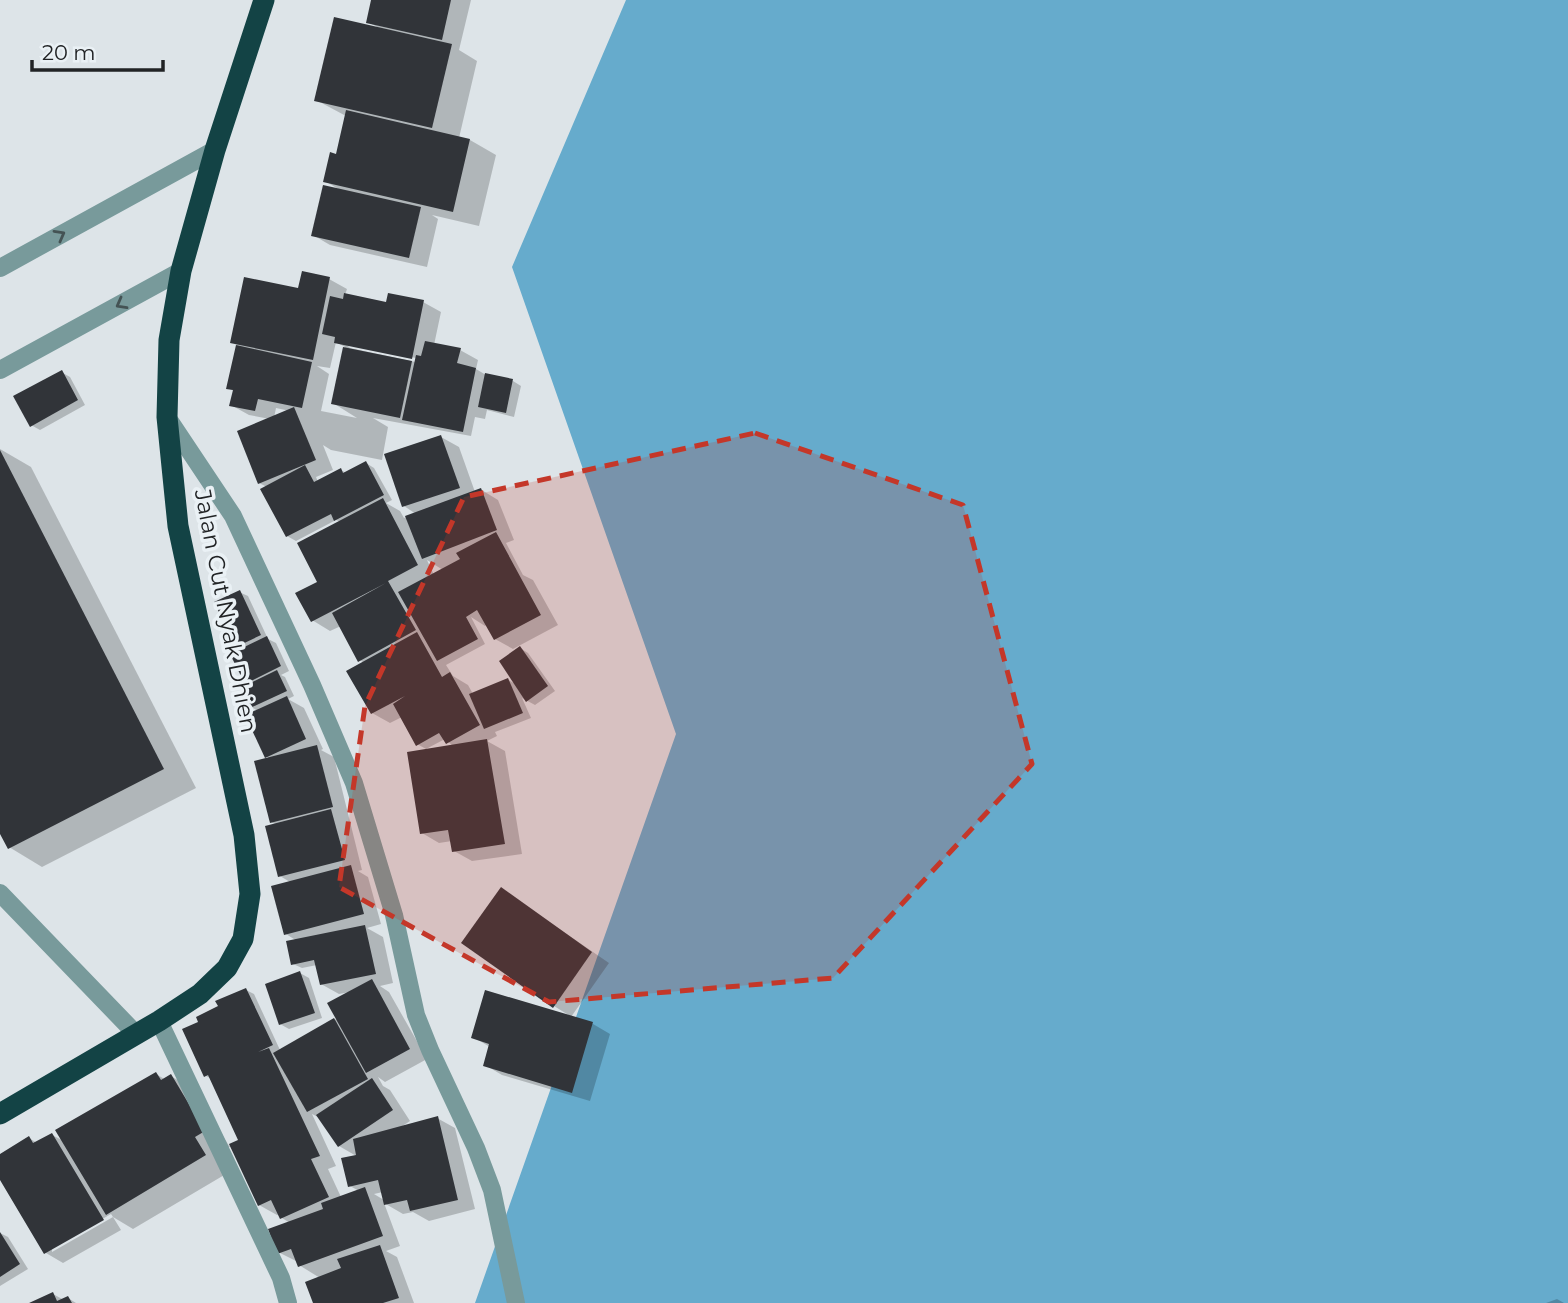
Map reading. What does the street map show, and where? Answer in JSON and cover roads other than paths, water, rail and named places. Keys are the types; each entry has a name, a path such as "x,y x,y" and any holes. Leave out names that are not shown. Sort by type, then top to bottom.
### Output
{"highway":[{"name":"Jalan Cut Nyak Dhien","path":"0,1114 201,994 227,968 243,939 250,894 244,835 178,526 167,417 169,340 181,271 215,150 264,0"}],"street":[{"path":"0,268 215,150"},
{"path":"0,370 181,271"},
{"path":"167,417 233,516 312,684 354,783 394,915 416,1015 492,1189 516,1303"},
{"path":"0,893 136,1034"},
{"path":"159,1021 281,1278 288,1303"}]}
